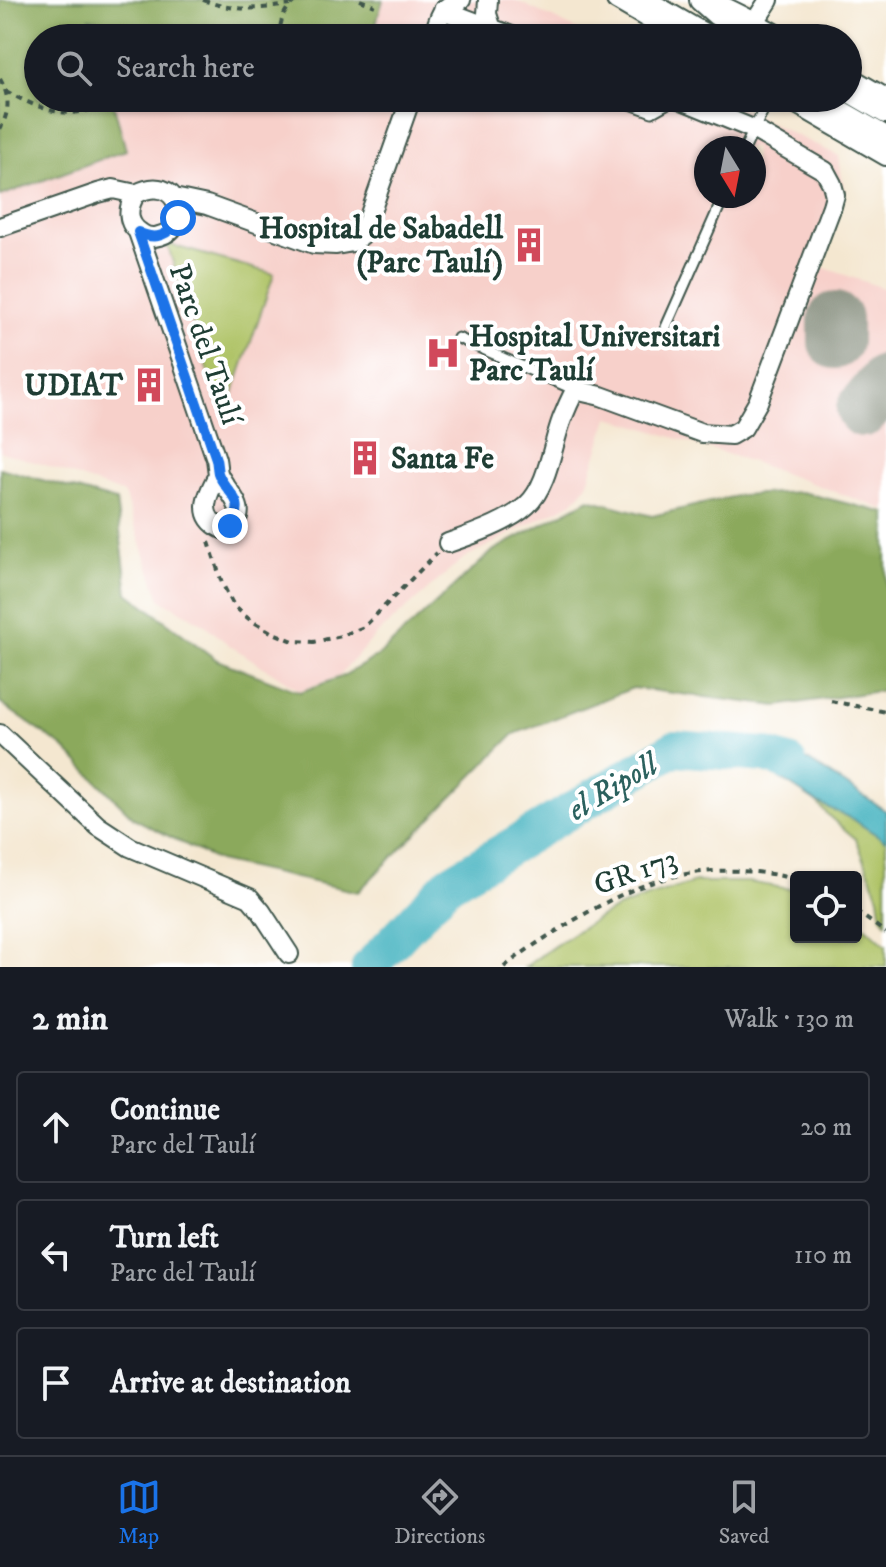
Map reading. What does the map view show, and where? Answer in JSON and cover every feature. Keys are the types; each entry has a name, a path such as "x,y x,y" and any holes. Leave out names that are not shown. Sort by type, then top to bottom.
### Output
{"street":[{"path":"438,24 443,10 461,0"},
{"path":"488,0 490,24"},
{"path":"616,0 657,24"},
{"path":"643,0 685,24"},
{"path":"701,0 717,14 736,24"},
{"path":"708,0 725,6 744,24"},
{"path":"756,24 769,0"},
{"path":"443,10 479,24"},
{"path":"862,84 886,98"},
{"path":"862,98 886,112"},
{"path":"0,227 113,189 136,194 156,187 174,198 207,205 314,244 353,242 363,234 406,112"},
{"path":"448,543 476,534 529,504 545,473 561,420 575,390 601,396 702,433 731,435 743,428 758,402 835,195 825,171 753,129 711,112"},
{"path":"810,112 886,156"},
{"path":"840,112 886,138"},
{"name":"Parc del Taulí","path":"136,194 130,203 130,222 138,232 216,459 218,475 235,497 238,507 237,517 230,526 222,529 212,524"},
{"name":"Parc del Taulí","path":"138,232 154,237 171,230 178,218 174,198"},
{"path":"212,524 205,510 218,475"},
{"path":"0,734 98,826 130,847 250,898 289,954"}],"lane":[{"path":"750,136 762,112"},
{"path":"666,327 719,208"},
{"path":"458,338 575,390"}],"path":[{"path":"203,0 221,7 252,10 290,5"},
{"path":"281,24 296,0"},
{"path":"360,0 375,6"},
{"path":"0,79 9,105 0,129"},
{"path":"6,91 24,101"},
{"path":"57,112 81,112"},
{"path":"212,524 209,544 222,583 234,606 250,620 293,641 314,642 364,627 448,543"},
{"path":"831,701 886,712"},
{"name":"GR 173","path":"504,967 604,903 654,881 728,870 754,871 790,879"},
{"path":"862,915 886,933"}],"shaded area":[{"path":"383,0 515,0 565,24 376,24"},
{"path":"89,18 112,24 91,24"},
{"name":"Hospital Universitari Parc Taulí","path":"116,112 747,112 839,156 844,193 819,266 886,289 886,510 752,462 609,417 587,485 573,502 464,558 375,636 339,676 300,690 229,645 204,624 160,599 124,494 0,450 0,196 126,150"}],"green space":[{"path":"0,0 383,0 376,24 113,24 90,18 92,24 24,24 24,112 116,112 126,150 0,196"},
{"path":"167,244 274,274 230,403 218,402"},
{"path":"0,468 116,501 128,593 217,660 300,692 341,677 378,656 494,550 589,499 652,516 740,495 801,492 886,513 886,690 777,706 633,688 514,734 358,892 218,861 135,819 63,747 0,703"},
{"path":"816,802 886,813 886,922 856,839"},
{"path":"696,882 748,882 790,889 790,943 862,943 862,925 886,945 886,967 525,967 608,913"}],"water":[{"path":"771,752 809,761 886,811 886,841 852,819 816,802 755,762 733,753"}],"waterway":[{"name":"el Ripoll","path":"369,967 448,884 675,748 765,755 789,763"}],"taxiway":[{"path":"835,319 835,342"},
{"path":"863,410 886,381"}],"place":[{"name":"Hospital de Sabadell (Parc Taulí)","path":"529,245"},
{"name":"Hospital Universitari Parc Taulí","path":"443,353"},
{"name":"UDIAT","path":"149,385"},
{"name":"Santa Fe","path":"365,458"}],"route":[{"path":"178,218 171,230 162,235 154,237 138,232 216,459 218,475 235,497 237,517 230,526"}]}
